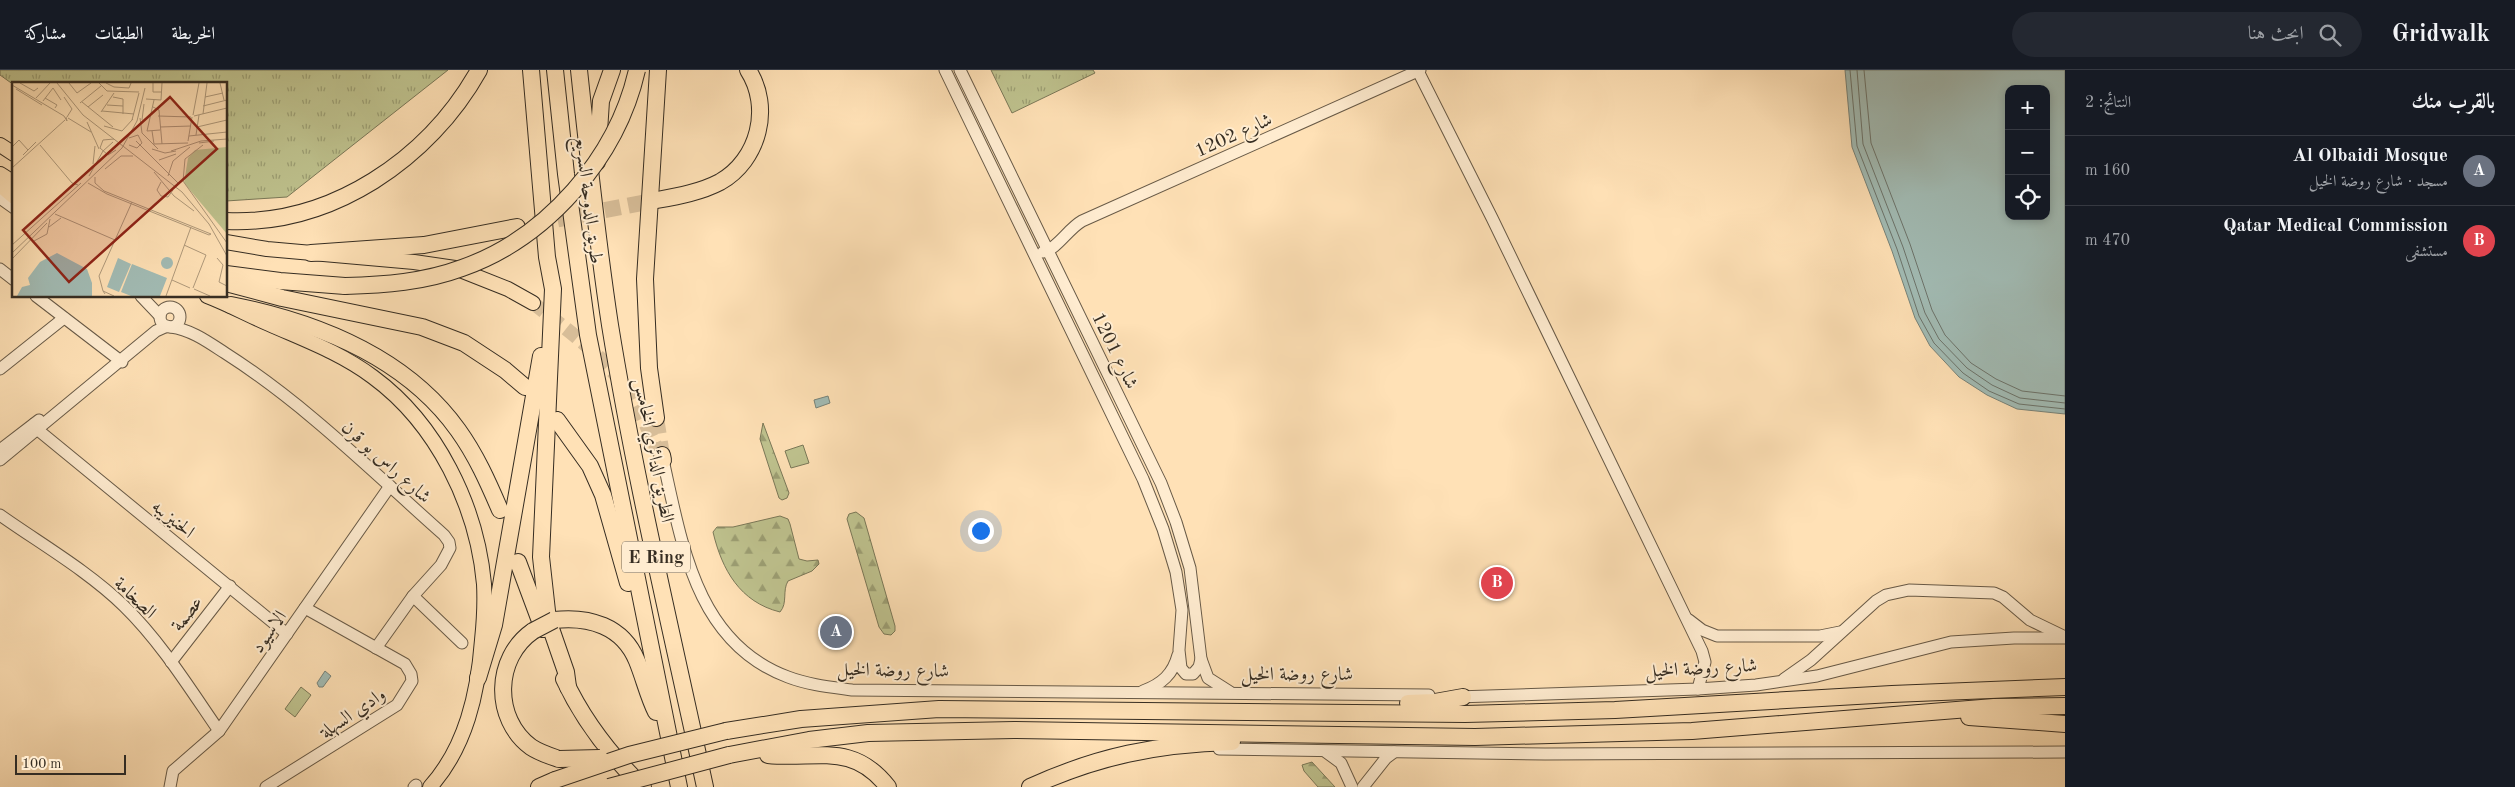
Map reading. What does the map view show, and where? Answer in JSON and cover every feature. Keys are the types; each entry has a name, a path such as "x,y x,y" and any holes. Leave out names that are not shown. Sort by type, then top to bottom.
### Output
{"highway":[{"path":"228,221 267,218 320,206 343,197 386,174 415,151 446,119 480,70"},
{"path":"530,70 547,257 553,297 541,557 547,614 566,672 568,687"},
{"name":"طريق الدوحة السريع","path":"555,70 566,174 588,335 646,621"},
{"name":"طريق الدوحة السريع","path":"579,70 593,204 610,326"},
{"path":"593,204 599,115 604,92 612,70"},
{"path":"228,274 280,281 345,286 400,283 448,273 484,259 528,233 559,207 602,154 622,114 637,70"},
{"path":"656,418 649,368 644,279 658,70"},
{"path":"657,200 705,189 722,181 734,172 747,157 756,140 761,116 756,84 748,70"},
{"path":"0,175 12,183"},
{"path":"311,253 424,245 517,227"},
{"path":"478,678 494,625 541,356 547,257"},
{"path":"228,284 282,298 400,321 438,332 484,355 525,386"},
{"path":"231,305 266,313 356,345 394,367 428,395 457,428 480,466 500,510"},
{"name":"الطريق الدائري الخامس","path":"610,326 636,463 704,787"},
{"path":"557,420 590,466 603,495 630,588 646,621 679,787"},
{"path":"518,562 534,608 568,687 602,742 643,787"},
{"path":"629,755 586,760 559,759 544,754 520,737 512,725 503,697 506,668 512,654 533,631 554,620 579,618 591,620 608,628 622,639 636,659 654,710 668,736"},
{"name":"شارع روضة الخيل","path":"539,787 629,755 726,730 801,719 939,709 1465,714 1616,710 2065,687"},
{"path":"1247,713 1296,705 1419,703 1463,697"},
{"path":"609,787 735,754 809,740 868,733 1014,730 1308,733 1466,737 1682,731 1909,713 2065,706"},
{"path":"1909,713 2065,724"},
{"path":"1030,787 1076,768 1114,756 1159,747 1276,741 1308,733"},
{"path":"735,754 773,756 824,753 840,756 871,770 888,787"}],"main road":[{"path":"0,145 12,153"},
{"path":"0,185 12,195"},
{"path":"228,242 455,268 508,289 534,303"},
{"path":"212,298 322,347 362,369 393,394 429,434 459,488 478,545 485,606 478,678 470,712 462,736 450,760 430,787"}],"street":[{"name":"شارع 1201","path":"945,70 1029,248 1143,479 1163,529 1180,594 1182,622 1181,668 1186,674 1196,673 1201,659"},
{"name":"شارع 1201","path":"960,70 1161,483 1176,522 1190,568 1201,659 1208,678 1232,693"},
{"path":"1419,71 1685,617 1705,662 1698,689"},
{"name":"شارع 1202","path":"1048,251 1063,236 1082,222 1419,71"},
{"path":"0,198 12,207"},
{"path":"1040,236 1051,240 1063,236"},
{"path":"1029,248 1048,251"},
{"path":"0,269 12,278"},
{"path":"39,298 122,362"},
{"path":"143,298 165,322 177,323 180,317 178,311 172,307 162,310 165,322"},
{"name":"شارع راس بو قرن","path":"180,317 192,332"},
{"path":"0,369 64,318"},
{"path":"0,450 36,427 102,378 165,322"},
{"name":"شارع راس بو قرن","path":"165,322 192,332 236,360 286,397 444,534 450,548 441,565 413,596 376,648"},
{"path":"0,460 36,427"},
{"name":"الحنيزيبه","path":"36,427 287,634"},
{"name":"شارع روضة الخيل","path":"661,457 685,556 700,593 718,625 737,644 763,664 788,677 816,686 852,690 1138,694 1389,693 1463,697 1698,689 1779,682 1817,676 1952,642 2005,638 2065,637"},
{"name":"الاسيود","path":"170,787 171,776 176,767 219,731 390,486"},
{"name":"الصخامة","path":"0,516 88,577 123,605 171,662 219,731"},
{"name":"عصمة","path":"171,662 230,586"},
{"path":"1779,682 1811,660 1876,601 1894,592 1909,590 1989,592 2003,598 2030,620 2065,637"},
{"path":"413,596 462,643"},
{"name":"وادي السهلة","path":"266,787 388,711 404,697 412,682 409,669 305,608"},
{"path":"1685,617 1702,630 1717,636 1820,636 1846,629"},
{"name":"شارع 1201","path":"1138,694 1153,688 1166,679 1176,664 1180,650"},
{"path":"1189,745 1239,750 1394,752 2065,752"},
{"path":"1324,751 1341,763 1352,787"},
{"path":"1363,787 1380,765 1394,752"}],"green space":[{"path":"0,70 448,70 287,197 228,201 228,82 12,82 12,84 0,75"},
{"path":"991,70 1093,70 1095,73 1012,113"},
{"path":"763,423 789,493 787,498 782,500 779,498 760,439"},
{"path":"803,445 809,463 791,468 785,451"},
{"path":"856,512 864,518 895,626 895,631 891,635 884,634 879,627 847,519 849,514"},
{"path":"780,516 788,519 799,559 807,561 818,560 819,564 812,571 788,581 785,589 784,605 780,612 754,601 735,582 722,559 713,532 717,527 733,527"},
{"path":"301,687 311,695 295,717 285,709"},
{"path":"1312,762 1335,787 1318,787 1304,771 1302,765"}],"water":[{"path":"1845,70 2065,70 2065,414 2017,409 1987,395 1959,377 1930,346 1915,318 1892,251 1852,147"},
{"path":"828,396 830,403 816,408 814,400"},
{"path":"325,671 331,676 323,687 319,687 317,683"}],"tunnel":[{"path":"534,224 657,200"},
{"path":"533,303 586,345 622,382 635,403 660,455"},
{"path":"656,418 662,455"}],"place":[{"name":"Qatar Medical Commission","path":"1497,583"},
{"name":"Al Olbaidi Mosque","path":"836,632"}]}
